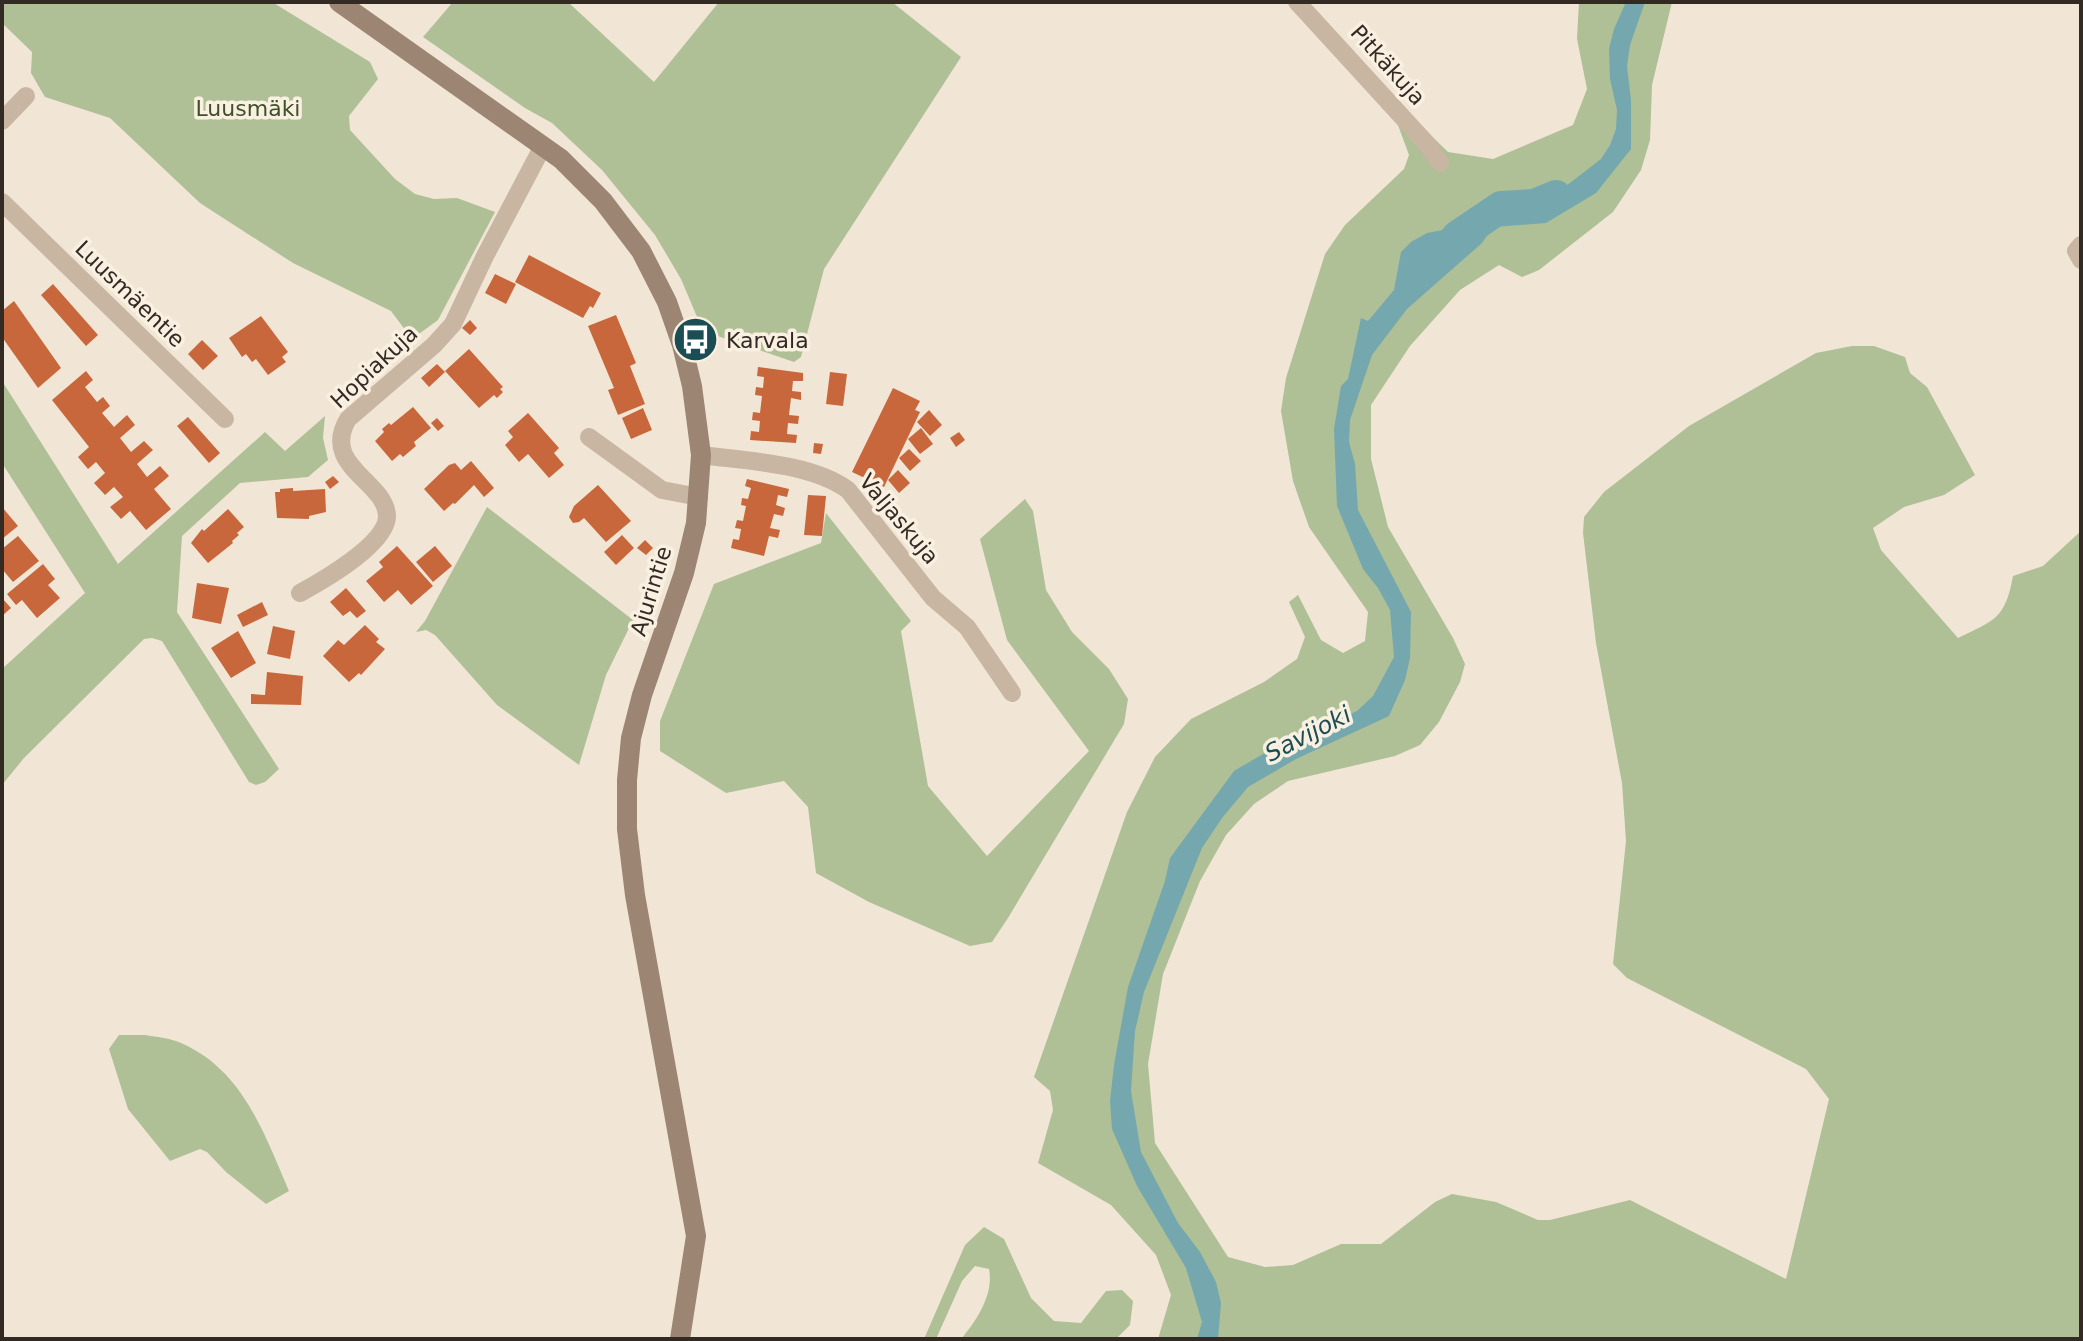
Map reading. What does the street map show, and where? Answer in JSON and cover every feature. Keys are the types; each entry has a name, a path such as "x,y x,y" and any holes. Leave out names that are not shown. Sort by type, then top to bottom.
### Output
{"street":[{"name":"Ajurintie","path":"339,2 561,159 603,201 641,251 667,302 682,345 692,386 701,455 696,523 684,573 642,695 631,738 627,780 627,829 635,895 696,1236 680,1339"},
{"name":"Pitkäkuja","path":"1297,2 1427,144 1440,163"},
{"path":"2,121 26,96"},
{"name":"Hopiakuja","path":"300,593 332,576 382,530 387,514 383,504 346,458 340,432 348,419 434,345 453,324 543,146"},
{"name":"Luusmäentie","path":"2,202 225,419"},
{"path":"2081,245 2076,251 2081,260"},
{"path":"589,437 662,490 699,497"},
{"name":"Valjaskuja","path":"701,455 805,471 834,480 848,490 933,598 967,627 1012,693"}],"green space":[{"name":"Luusmäki","path":"2,2 272,2 370,62 378,79 349,116 350,130 395,179 415,194 434,199 457,198 495,212 438,320 412,339 391,311 293,263 200,203 110,118 45,97 31,73 32,52 2,23"},
{"path":"453,2 568,2 654,82 719,2 892,2 961,57 824,269 801,357 794,362 703,331 681,279 655,235 602,170 552,123 525,108 423,37"},
{"path":"1579,2 1672,2 1652,85 1650,140 1641,170 1613,212 1539,270 1522,277 1499,265 1460,290 1410,346 1371,405 1371,459 1388,527 1453,638 1465,664 1460,682 1439,722 1420,745 1395,756 1288,781 1254,804 1226,835 1200,881 1163,974 1148,1064 1155,1143 1228,1257 1265,1267 1293,1265 1341,1244 1381,1244 1435,1202 1452,1194 1496,1202 1538,1220 1550,1220 1630,1200 1786,1279 1829,1099 1806,1069 1627,978 1613,964 1626,841 1622,783 1596,643 1583,533 1584,517 1604,492 1689,426 1816,353 1852,346 1874,346 1905,357 1910,373 1927,387 1975,475 1944,495 1904,507 1873,528 1881,550 1958,638 1990,622 2002,610 2013,576 2043,566 2081,531 2081,1339 1158,1339 1171,1295 1156,1255 1111,1205 1038,1163 1053,1110 1050,1091 1034,1077 1127,812 1155,757 1191,719 1264,682 1297,659 1305,637 1289,602 1298,595 1321,640 1343,653 1365,641 1368,612 1309,527 1293,481 1281,411 1286,378 1325,254 1345,225 1404,169 1409,155 1398,125 1408,113 1448,152 1493,159 1573,125 1587,89 1577,39"},
{"path":"2,381 118,564 265,432 285,451 325,416 323,438 328,460 308,477 240,483 182,536 177,612 279,769 265,782 256,785 249,782 162,641 152,638 144,639 24,758 2,785 2,669 85,593 2,463"},
{"path":"1025,499 1033,511 1046,590 1072,632 1109,669 1128,699 1124,724 1008,918 992,942 970,946 869,902 816,873 808,807 784,781 726,793 660,751 660,721 714,584 821,543 826,513 911,621 901,631 928,786 987,856 1089,751 1007,640 980,539"},
{"path":"487,507 633,620 606,675 579,765 497,705 435,635 426,630 416,632"},
{"path":"119,1035 145,1035 181,1043 221,1069 249,1105 289,1191 266,1204 200,1149 170,1161 128,1109 109,1049"},
{"path":"984,1227 1004,1239 1031,1298 1054,1321 1081,1323 1106,1291 1122,1290 1133,1301 1130,1325 1116,1339 961,1339 978,1315 989,1288 989,1269 975,1266 962,1281 936,1339 924,1339 965,1245"}],"water":[{"path":"1626,2 1645,2 1630,45 1627,66 1631,149 1596,193 1546,223 1493,227 1482,243 1407,309 1372,355 1350,420 1349,442 1355,464 1358,510 1411,612 1410,658 1405,680 1389,716 1296,759 1248,787 1202,848 1144,992 1135,1031 1131,1091 1141,1152 1178,1223 1200,1252 1216,1282 1221,1303 1218,1339 1197,1339 1202,1322 1186,1268 1137,1186 1112,1129 1110,1101 1114,1065 1128,987 1170,858 1234,771 1263,754 1357,711 1373,696 1394,657 1390,610 1363,569 1337,506 1334,429 1341,386 1348,379 1361,318 1368,321 1394,290 1401,252 1411,242 1427,233 1479,223 1511,208 1557,193 1601,159 1616,129 1617,110 1610,79 1609,49"}],"building":[{"path":"529,255 601,293 593,308 590,306 583,318 515,282"},
{"path":"495,274 516,284 506,304 485,293"},
{"path":"53,284 98,335 86,346 41,295"},
{"path":"14,301 61,368 38,388 2,337 2,311"},
{"path":"616,315 636,363 630,366 645,404 618,415 608,390 614,388 588,326"},
{"path":"261,316 288,352 282,357 286,362 268,375 256,359 252,362 246,354 242,357 229,338"},
{"path":"470,320 477,328 470,335 462,328"},
{"path":"202,340 218,356 203,370 188,354"},
{"path":"469,349 503,387 497,398 494,395 479,408 445,371"},
{"path":"437,364 445,372 429,387 421,378"},
{"path":"758,367 803,373 803,381 793,381 792,391 801,392 801,400 791,398 789,415 799,416 798,424 788,423 787,434 797,435 796,443 750,440 751,431 759,432 760,421 752,420 753,412 760,413 762,396 755,395 756,387 763,388 764,377 757,376"},
{"path":"86,371 93,380 85,387 97,402 103,397 110,406 102,413 114,427 127,415 135,425 120,438 131,452 144,441 153,450 137,464 147,477 160,466 169,476 154,489 171,509 146,530 130,511 121,519 110,507 123,497 114,487 105,495 94,483 105,473 96,462 88,469 78,457 89,447 52,400"},
{"path":"830,372 847,374 843,406 826,404"},
{"path":"893,388 920,401 915,410 920,412 884,487 852,472"},
{"path":"413,407 431,428 414,442 416,446 403,457 400,454 392,461 375,441 384,432 382,429"},
{"path":"643,408 652,430 631,439 622,418"},
{"path":"929,410 942,425 930,436 917,422"},
{"path":"528,413 559,448 554,453 564,465 549,478 528,454 519,462 505,445 513,437 508,431"},
{"path":"188,417 220,453 209,463 177,426"},
{"path":"437,418 444,426 438,431 431,423"},
{"path":"921,428 933,444 920,454 908,439"},
{"path":"959,432 965,440 956,447 950,438"},
{"path":"814,443 823,444 821,454 813,453"},
{"path":"909,449 921,461 910,471 899,458"},
{"path":"471,461 494,488 484,497 474,485 444,511 424,489 449,465 455,463 461,470"},
{"path":"898,470 910,483 899,493 888,480"},
{"path":"333,476 339,482 330,489 325,482"},
{"path":"747,479 789,489 787,497 778,495 776,505 785,508 783,516 774,514 770,528 780,530 778,538 769,536 764,556 731,548 733,539 739,540 741,529 735,528 737,520 743,521 746,506 741,505 742,498 748,499 751,488 745,486"},
{"path":"598,485 631,521 606,542 584,518 573,523 569,517 574,506"},
{"path":"293,488 293,491 325,489 326,512 309,516 309,519 277,518 275,492"},
{"path":"808,495 826,496 822,536 804,535"},
{"path":"2,507 18,526 2,539"},
{"path":"228,509 244,527 233,543 208,563 191,543 202,529 204,531"},
{"path":"622,535 634,548 616,565 604,552"},
{"path":"18,536 39,561 13,582 2,569 2,549"},
{"path":"645,540 653,548 646,555 637,548"},
{"path":"397,546 433,586 411,605 398,590 384,602 366,581 383,567 379,562"},
{"path":"435,546 452,566 433,582 416,562"},
{"path":"43,564 55,579 48,585 60,598 37,618 22,600 16,605 7,594"},
{"path":"197,583 229,588 221,624 192,618"},
{"path":"346,588 366,611 357,618 350,611 343,616 330,602"},
{"path":"2,598 11,608 2,616"},
{"path":"262,602 268,615 243,627 237,615"},
{"path":"365,625 379,639 376,642 385,649 361,675 359,673 349,682 323,656 338,640 344,645"},
{"path":"273,626 295,631 290,659 267,654"},
{"path":"238,631 256,663 231,678 211,648"},
{"path":"267,672 303,676 301,705 251,704 251,694 265,695"}],"waterway":[{"name":"Savijoki","path":"1444,252 1458,236 1501,207 1534,205 1556,196"}],"place":[{"name":"Karvala","path":"695,340"}]}
